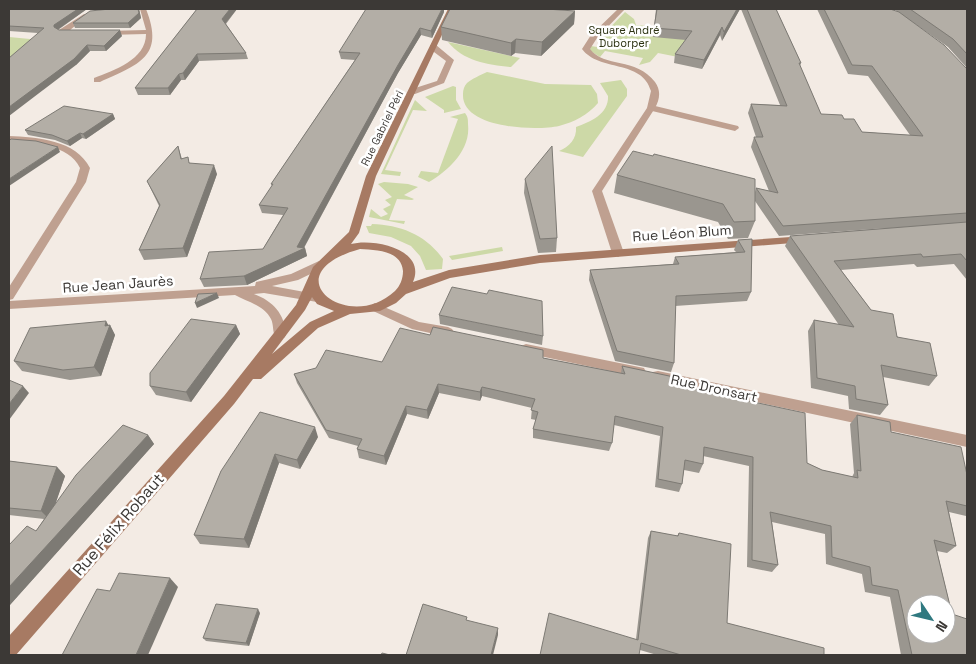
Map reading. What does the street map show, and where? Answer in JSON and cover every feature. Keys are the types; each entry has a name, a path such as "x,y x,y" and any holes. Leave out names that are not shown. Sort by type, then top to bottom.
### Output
{"street":[{"path":"96,80 136,61 150,44 143,9"},
{"name":"Rue Gabriel Péri","path":"333,254 354,233 371,176 451,9"},
{"path":"618,253 597,191 651,108 656,94 645,74 631,67 593,57 586,49 594,37 622,9"},
{"path":"80,32 62,32 90,12"},
{"path":"98,33 149,32"},
{"path":"412,92 440,83 450,60 433,47"},
{"path":"651,108 735,128"},
{"path":"9,139 33,141 72,152 81,158 85,168 81,182 9,296"},
{"name":"Rue Léon Blum","path":"403,291 426,280 466,271 540,259 820,238"},
{"path":"310,289 314,274 319,265 333,254 360,245 382,246 394,250 404,257 409,266 409,281 403,291 394,299 375,308"},
{"name":"Rue Jean Jaurès","path":"230,291 282,280 319,265"},
{"name":"Rue Jean Jaurès","path":"9,306 230,291 310,289 320,299 335,307 348,310"},
{"name":"Rue Félix Robaut","path":"9,649 229,400 301,307 310,289"},
{"name":"Rue Jean Jaurès","path":"230,291 259,300 272,311 279,322 280,335"},
{"path":"348,310 375,308 389,312 416,326 465,336"},
{"name":"Rue Félix Robaut","path":"229,400 302,334 319,323 348,310"},
{"name":"Rue Dronsart","path":"513,346 967,441"}],"green space":[{"name":"Square André Duborper","path":"625,12 634,19 636,25 695,30 678,57 658,53 650,62 639,65 643,58 605,51 600,57 589,50 591,46 609,49 610,45 601,44 598,40"},
{"path":"46,35 9,64 9,37 30,39"},
{"path":"448,42 520,58 511,67 476,61 461,54"},
{"path":"487,72 545,84 591,85 597,94 598,103 580,117 559,126 518,127 486,121 474,114 466,106 463,94 467,83"},
{"path":"621,80 627,89 627,96 583,157 559,151 572,142 576,127 593,120 605,108 608,96 600,83"},
{"path":"453,86 456,87 456,100 461,109 444,113 444,110 425,97"},
{"path":"415,100 427,111 413,110 385,170 401,172 400,176 381,174"},
{"path":"465,113 468,119 468,133 466,142 457,158 444,172 429,182 418,177 421,171 438,173 458,119 450,117"},
{"path":"384,182 408,184 418,187 404,195 414,199 397,199 389,220 405,221 404,224 369,217 371,209 381,217 388,214 383,209 391,205 385,200 392,197 378,184"},
{"path":"372,224 403,229 421,238 443,259 442,269 426,270 420,256 411,246 391,237 369,233 366,226 371,226"},
{"path":"502,247 503,251 452,260 449,256"}],"building":[{"path":"9,9 78,9 54,25 54,27 59,30 120,30 104,46 87,45 74,59 9,107 9,58 44,28 9,26"},
{"path":"138,9 139,13 128,23 73,23 90,11"},
{"path":"197,9 230,9 222,19 246,53 197,54 183,73 179,74 168,88 135,88"},
{"path":"366,9 442,9 431,31 420,28 398,65 297,247 305,248 244,276 200,279 209,252 263,249 288,208 259,205 273,184 271,184 360,53 339,52"},
{"path":"450,9 546,9 575,11 542,42 516,39 511,43 441,27"},
{"path":"657,9 737,9 724,32 722,27 704,60 675,54 692,31 654,28"},
{"path":"747,9 776,9 801,63 799,63 821,114 842,115 844,119 854,119 862,132 923,136 872,66 852,65 824,9 890,9 899,12 944,45 967,69 967,213 783,226 756,188 778,193 754,137 763,137 751,104 787,106"},
{"path":"910,9 967,9 967,54 953,39"},
{"path":"64,106 113,114 83,134 80,133 67,141 52,135 25,130"},
{"path":"11,139 36,141 58,147 9,179 9,141"},
{"path":"178,146 181,159 188,157 189,163 214,165 183,248 139,250 160,205 147,181"},
{"path":"552,146 557,238 540,239 525,179"},
{"path":"633,151 653,156 654,154 755,179 755,221 734,222 723,204 617,175"},
{"path":"967,222 967,261 961,254 923,257 921,254 834,261 871,310 893,314 897,337 930,343 937,376 881,365 888,405 856,399 855,386 817,378 814,320 854,327 790,236"},
{"path":"752,239 751,292 676,296 674,363 617,351 590,270 679,264 675,257 745,252 738,240"},
{"path":"452,287 487,294 489,290 542,301 543,336 439,315"},
{"path":"217,293 195,303 198,294"},
{"path":"191,319 236,325 186,392 150,386 150,373"},
{"path":"106,321 105,326 110,325 94,367 63,370 14,361 30,328"},
{"path":"433,327 543,350 543,358 625,374 622,366 674,377 674,385 805,413 807,463 822,470 858,478 857,470 861,471 857,415 890,422 891,432 961,447 967,475 967,506 946,501 956,546 934,540 947,594 906,594 906,627 898,590 872,585 870,567 832,557 831,526 770,512 778,565 752,560 753,457 704,447 703,464 685,460 682,484 658,479 663,427 615,416 612,443 533,429 538,412 531,410 535,399 482,387 480,392 438,384 427,410 406,406 384,456 357,449 362,439 326,430 294,374 316,368 326,350 382,362 400,328 430,335"},
{"path":"9,380 23,386 9,404"},
{"path":"260,412 315,427 297,460 275,454 244,539 194,535 221,471"},
{"path":"123,425 148,435 9,587 9,545 27,526 36,531 76,475"},
{"path":"9,461 57,467 41,511 9,508"},
{"path":"651,531 678,536 679,533 731,544 727,623 824,648 824,655 681,655 641,643 639,655 540,655 549,613 638,640"},
{"path":"119,573 170,578 136,655 62,655 97,589 110,591"},
{"path":"216,604 258,609 246,643 203,638"},
{"path":"423,604 467,617 466,620 498,628 491,655 406,655"},
{"path":"956,615 967,619 967,655 912,655 910,644 956,644"}]}
